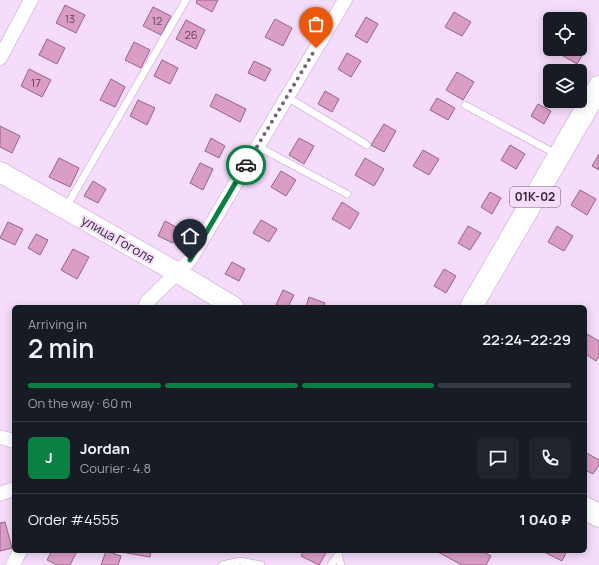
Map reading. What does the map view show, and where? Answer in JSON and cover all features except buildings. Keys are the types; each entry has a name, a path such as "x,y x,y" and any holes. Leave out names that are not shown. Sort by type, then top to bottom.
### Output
{"main road":[{"name":"01К-02","path":"472,305 599,86"},
{"name":"улица Гоголя","path":"0,172 178,273 231,305"},
{"path":"587,509 599,516"}],"street":[{"path":"0,58 31,0"},
{"path":"146,305 147,302 190,260 345,0"},
{"path":"0,436 12,440"},
{"path":"0,494 12,491"},
{"path":"13,565 19,553"}],"lane":[{"path":"65,209 186,0"},
{"path":"288,97 367,145"},
{"path":"465,105 559,155"},
{"path":"257,146 347,194"},
{"path":"331,565 339,553"},
{"path":"339,553 341,565"},
{"path":"222,565 240,561 261,565"}],"way so far":[{"path":"246,165 316,48"}],"route":[{"path":"190,260 246,165"}]}
